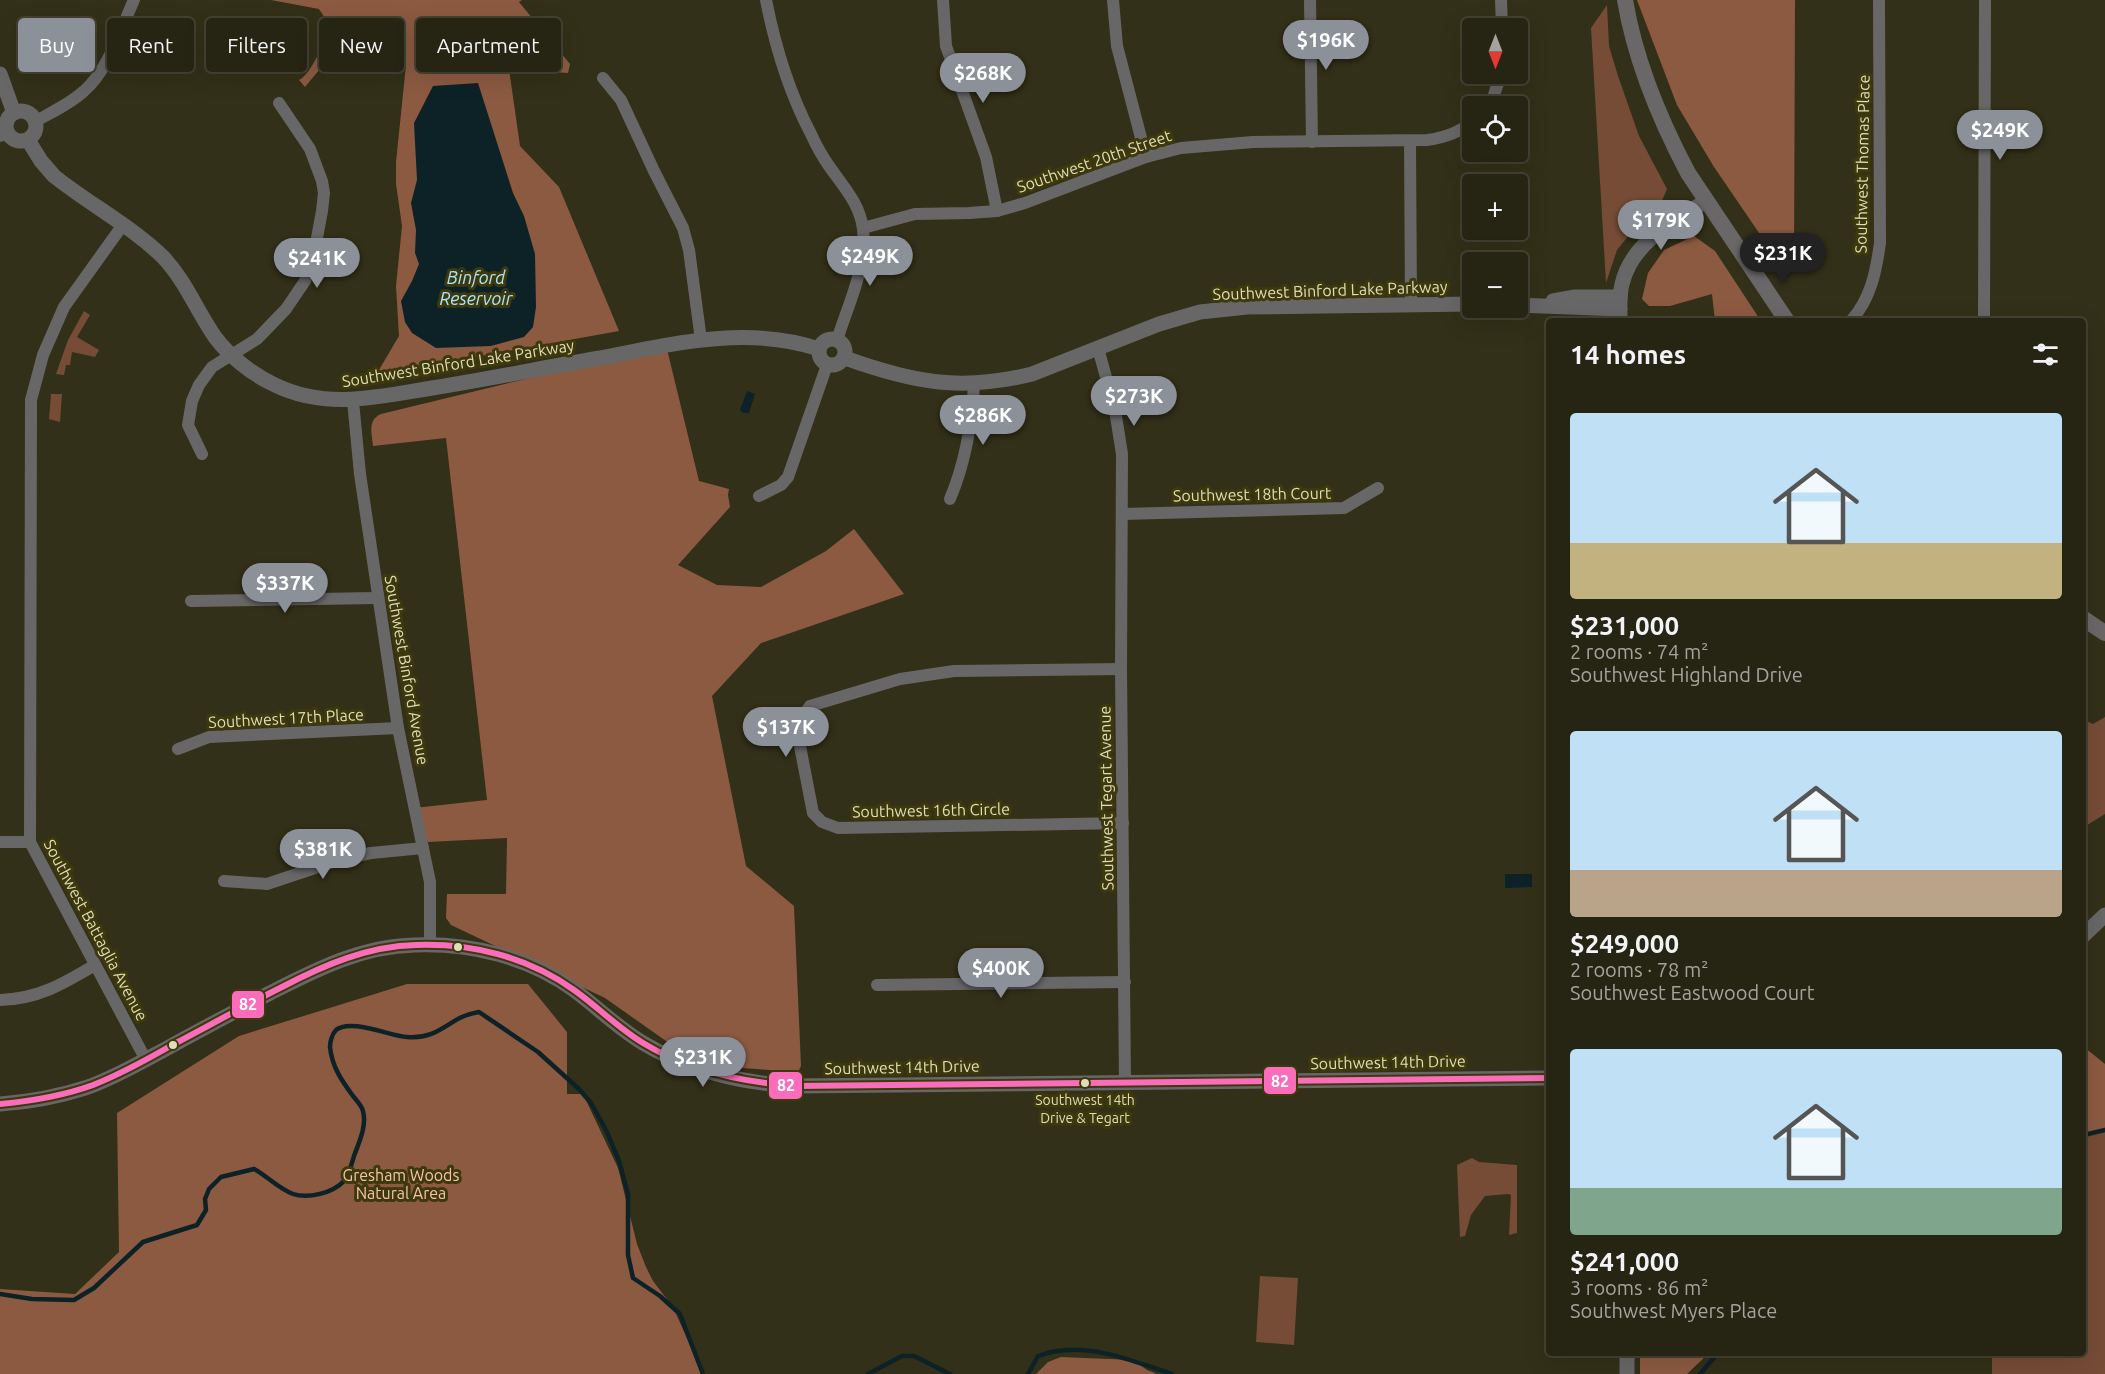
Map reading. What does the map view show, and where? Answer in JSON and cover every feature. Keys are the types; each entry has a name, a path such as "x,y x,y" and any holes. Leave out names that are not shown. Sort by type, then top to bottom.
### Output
{"main road":[{"path":"1625,0 1635,45 1656,105 1680,159 1785,318"},
{"path":"2086,620 2105,633"}],"street":[{"path":"36,121 73,100 96,78 134,0"},
{"path":"766,0 771,28 799,109 823,156 853,200 863,228 863,256 837,340"},
{"path":"944,0 946,46 986,157 997,211"},
{"path":"1113,0 1117,46 1146,157"},
{"path":"1310,0 1312,142"},
{"path":"1501,0 1502,18"},
{"name":"Southwest Thomas Place","path":"1854,318 1869,293 1876,270 1880,243 1879,0"},
{"path":"1984,318 1986,0"},
{"path":"0,74 14,113"},
{"path":"603,78 621,100 683,228 694,280 701,340"},
{"path":"202,454 188,425 192,400 199,385 212,367 257,339 286,309 298,292 311,263 324,193 319,167 310,149 279,103"},
{"path":"27,112 36,121 36,132 28,140 16,140 4,134 7,121 14,113 27,112"},
{"name":"Southwest 20th Street","path":"863,228 915,214 997,211 1025,203 1146,157 1181,148 1220,143 1440,139 1462,129"},
{"name":"Southwest Binford Lake Parkway","path":"28,140 40,161 54,176 148,245 172,268 217,339 232,355 252,372 286,390 315,398 353,400 446,386 701,340 772,339 805,344 819,349"},
{"path":"1410,141 1411,304"},
{"path":"1528,304 1620,309 1625,275 1635,254 1643,245 1706,201"},
{"name":"Southwest Battaglia Avenue","path":"122,226 64,307 43,355 31,400 30,842 146,1059"},
{"name":"Southwest Binford Lake Parkway","path":"844,358 878,370 922,381 974,384 1032,374 1179,318 1223,309 1462,304"},
{"path":"826,340 837,340 845,349 844,358 837,365 828,365 820,358 819,349 826,340"},
{"name":"Southwest Tegart Avenue","path":"1098,348 1119,430 1122,454 1121,669 1125,1083"},
{"path":"759,496 781,485 788,477 828,365"},
{"path":"951,499 971,430 974,384"},
{"name":"Southwest Binford Avenue","path":"353,400 360,474 377,598 398,728 430,882 430,945"},
{"name":"Southwest 18th Court","path":"1122,514 1344,508 1378,488"},
{"path":"191,601 377,598"},
{"name":"Southwest 16th Circle","path":"1121,669 975,670 900,679 810,706 798,722 798,736 813,813 822,822 838,828 1123,823"},
{"name":"Southwest 17th Place","path":"178,748 209,737 398,728"},
{"path":"0,842 30,842"},
{"path":"224,881 267,884 342,859 371,853 423,848"},
{"path":"2086,933 2105,915"},
{"name":"Southwest 14th Drive","path":"0,1104 30,1102 68,1094 104,1081 328,964 382,948 430,945 474,949 528,965 572,989 627,1033 658,1052 710,1073 748,1082 794,1086 1546,1078"},
{"path":"0,1000 30,997 44,992 95,965"},
{"path":"877,985 1125,982"},
{"path":"1627,1356 1627,1374"}],"shaded area":[{"path":"1607,5 1609,46 1618,76 1639,136 1667,189 1658,210 1638,224 1617,250 1606,283 1591,28"},
{"path":"84,311 90,315 77,337 99,350 95,357 72,352 70,365 66,365 64,375 56,374 68,340"},
{"path":"51,394 62,394 60,422 49,419"},
{"path":"2105,717 2105,814 2086,826 2086,721 2093,724"},
{"path":"2105,1130 2105,1374 1992,1374 1992,1356 2086,1356 2086,1135"},
{"path":"1472,1158 1479,1162 1517,1165 1517,1233 1509,1235 1511,1195 1508,1194 1485,1196 1471,1215 1465,1236 1460,1237 1457,1165"},
{"path":"1260,1276 1298,1278 1294,1345 1256,1342"}],"green space":[{"path":"271,0 522,0 519,2 532,18 416,18 416,72 509,72 520,146 559,187 619,331 376,375 399,336 396,286 402,226 396,184 396,162 406,65 404,18 364,16 362,18 325,18 319,9"},
{"path":"1637,0 1795,0 1794,266 1783,268 1714,167 1677,105"},
{"path":"319,52 319,70 305,87 299,80 313,64"},
{"path":"561,53 570,64 568,73 553,72 561,72"},
{"path":"1694,236 1715,251 1759,318 1715,318 1712,294 1670,306 1649,306 1642,299 1648,273 1664,250"},
{"path":"666,345 699,481 729,489 730,507 678,565 717,585 761,587 826,551 854,529 904,594 761,643 712,696 746,866 794,906 801,1066 798,1072 742,1068 690,1052 666,1041 605,998 451,925 446,918 447,894 506,894 507,838 428,842 414,808 487,800 446,438 373,446 371,428 374,420 381,414"},
{"name":"Gresham Woods Natural Area","path":"407,984 528,984 567,1032 567,1094 583,1094 618,1168 637,1244 646,1267 653,1281 673,1307 703,1374 0,1374 0,1289 75,1294 119,1252 117,1113 239,1036"},
{"path":"2086,1049 2105,1064 2105,1130 2086,1135"},
{"path":"1640,1356 1706,1356 1687,1374 1640,1374"},
{"path":"1061,1357 1133,1360 1157,1374 1036,1374 1048,1362"}],"water":[{"name":"Binford Reservoir","path":"478,83 535,254 536,307 533,327 524,337 491,346 436,348 412,333 405,322 401,301 419,264 415,253 416,230 411,203 417,180 414,123 433,86"},
{"path":"747,391 755,394 749,413 743,413 740,410"},
{"path":"1505,874 1532,874 1532,887 1505,888"}],"waterway":[{"path":"0,1294 32,1299 74,1300 94,1288 143,1242 197,1225 206,1210 205,1199 209,1189 221,1177 254,1169 293,1194 306,1196 334,1189 347,1176 364,1122 362,1107 341,1079 333,1061 330,1045 336,1030 351,1026 400,1036 419,1037 437,1031 469,1014 479,1012 538,1052 591,1103 607,1132 619,1161 628,1194 628,1255 633,1278 660,1296 680,1314 703,1374"},
{"path":"2086,1135 2105,1130"},
{"path":"1028,1374 1038,1356 1055,1351 1072,1350 1106,1353 1172,1374"},
{"path":"868,1374 902,1356 914,1356 950,1374"},
{"path":"1700,1374 1715,1356"}],"transit line":[{"name":"82","path":"0,1104 47,1098 93,1085 134,1066 314,971 364,953 416,945 478,950 519,961 556,979 634,1037 661,1053 716,1074 755,1082 794,1086 1546,1078"}],"place":[{"name":"Southwest 14th Drive & Tegart","path":"1085,1083"}]}
